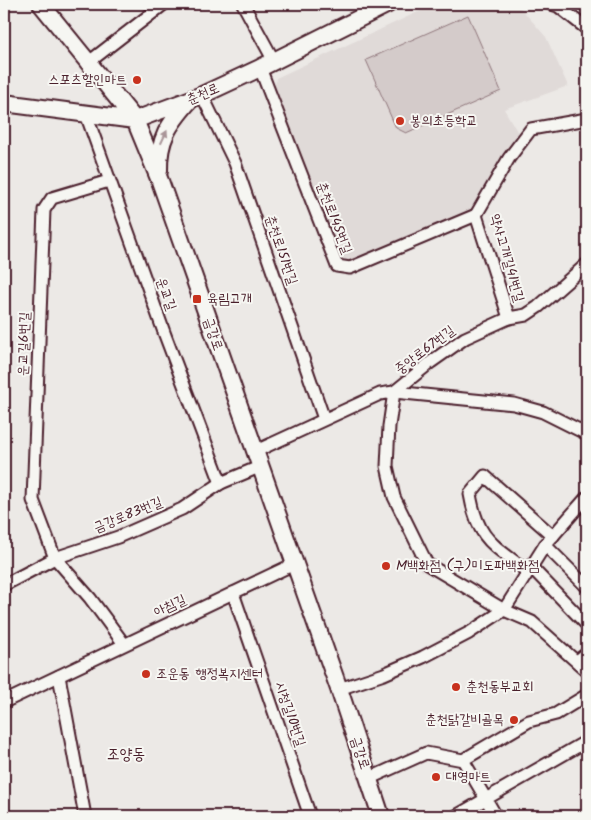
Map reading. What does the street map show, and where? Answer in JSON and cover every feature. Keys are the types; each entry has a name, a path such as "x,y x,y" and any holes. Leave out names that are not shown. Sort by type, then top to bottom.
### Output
{"street":[{"name":"금강로","path":"41,4 135,120 160,181 256,459 339,689 381,816"},
{"path":"243,4 267,65"},
{"name":"춘천로","path":"4,102 135,120 196,97 267,65 370,8 388,4"},
{"path":"551,4 558,6 587,29"},
{"path":"88,62 159,5"},
{"name":"춘천로145번길","path":"267,65 337,266 350,268 476,215"},
{"path":"160,181 159,155 161,142 171,123 196,97"},
{"name":"춘천로151번길","path":"196,97 235,163 324,419"},
{"name":"운교길","path":"86,114 221,483"},
{"name":"약사고개길41번길","path":"509,318 476,215 509,158 531,129 587,119"},
{"name":"운교길6번길","path":"109,181 52,198 44,210 33,500 55,558 90,598 124,644"},
{"name":"중앙로67번길","path":"587,264 538,307 526,315 509,318 465,338 394,392 389,426 387,466 394,497 428,564 504,610 532,622 587,671"},
{"path":"394,392 514,404 543,412 587,434"},
{"name":"금강로83번길","path":"4,585 55,558 118,537 182,509 256,459 324,419 380,394 394,392"},
{"path":"587,587 549,540 485,476 470,494 474,518 484,536 530,570 587,624"},
{"path":"339,689 384,674 423,657 469,633 504,610 549,540 587,497"},
{"name":"아침길","path":"4,702 294,564"},
{"name":"시청길10번길","path":"233,593 295,778 310,816"},
{"path":"577,661 587,652"},
{"path":"59,676 85,816"},
{"path":"368,779 426,753 463,760 529,721 556,714 587,695"},
{"path":"456,816 587,741"},
{"path":"463,760 496,816"}],"shaded area":[{"name":"봉의초등학교","path":"435,4 517,4 546,37 568,86 504,109 518,133 470,212 350,263 341,257 275,86 276,78"},
{"path":"468,15 501,91 406,133 396,128 366,60"}],"place":[{"name":"스포츠할인마트","path":"137,80"},
{"name":"봉의초등학교","path":"400,121"},
{"name":"육림고개","path":"197,299"},
{"name":"M백화점 (구)미도파백화점","path":"386,566"},
{"name":"조운동 행정복지센터","path":"146,674"},
{"name":"춘천동부교회","path":"456,687"},
{"name":"춘천닭갈비골목","path":"514,720"},
{"name":"대영마트","path":"436,777"}],"district":[{"name":"조양동","path":"126,754"}]}
